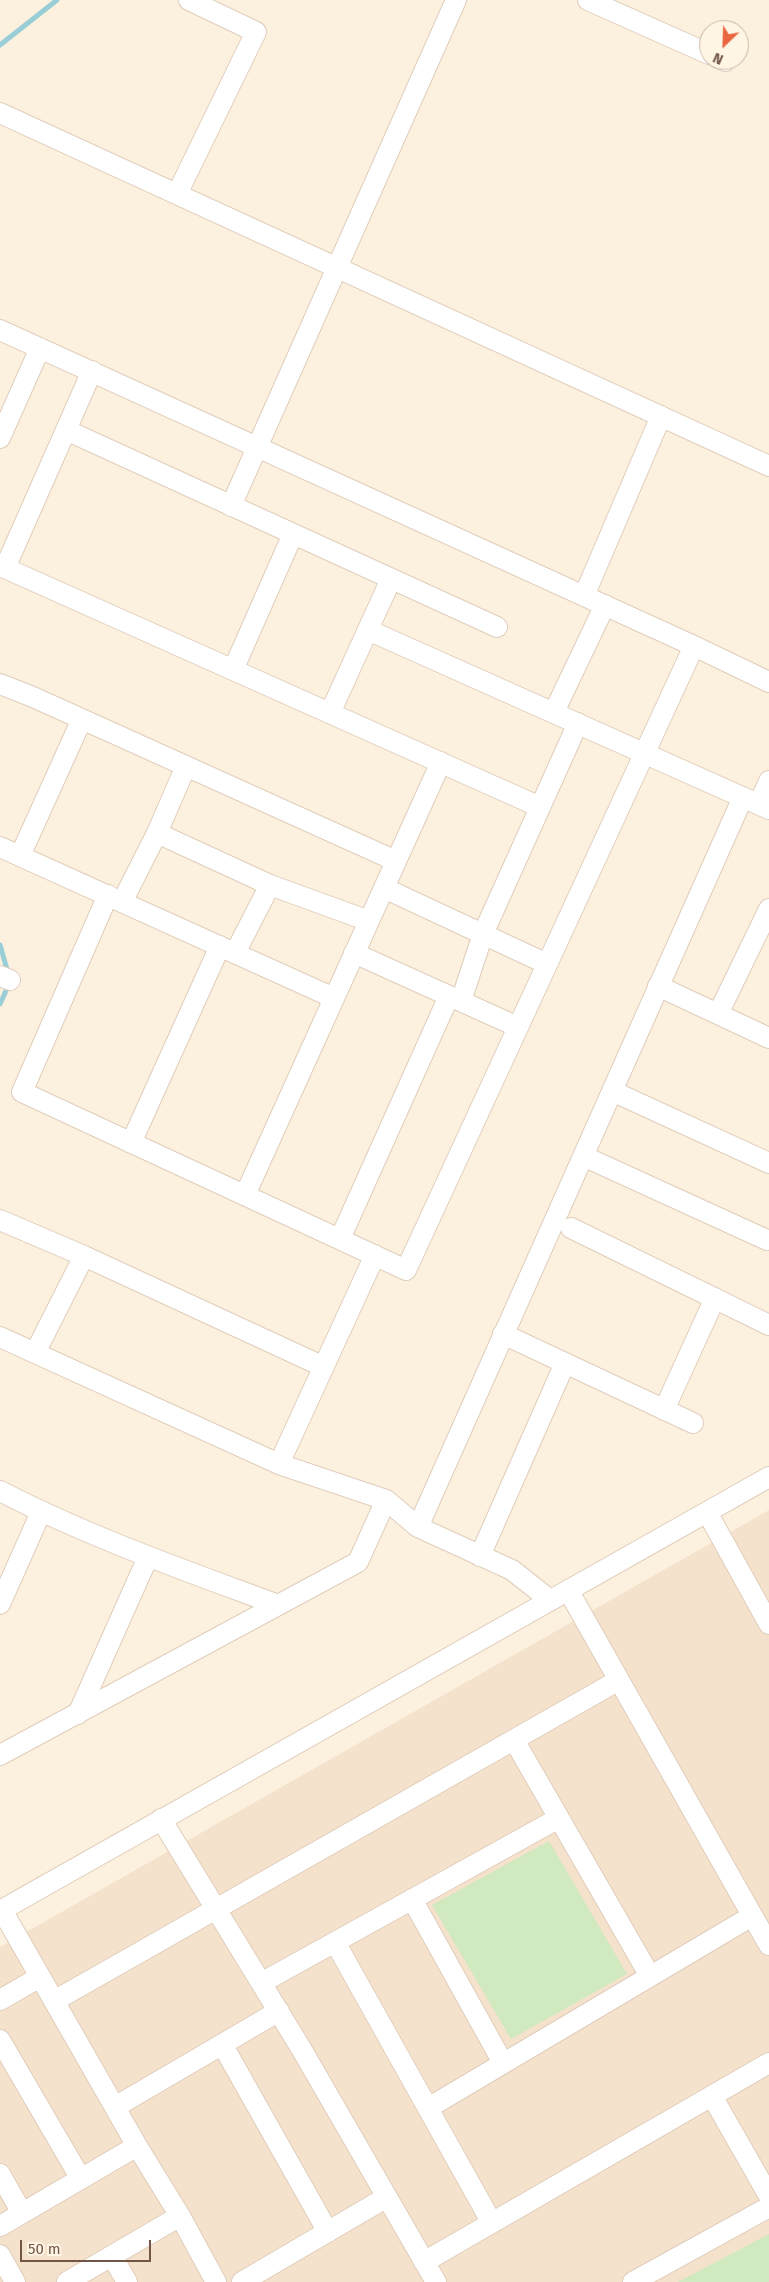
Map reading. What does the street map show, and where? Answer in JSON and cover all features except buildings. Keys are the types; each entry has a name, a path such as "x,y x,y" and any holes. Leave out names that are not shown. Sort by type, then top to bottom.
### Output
{"street":[{"path":"177,194 256,32 189,0"},
{"path":"231,506 456,0"},
{"path":"588,0 699,49"},
{"path":"0,113 769,466"},
{"path":"0,330 694,646 769,682"},
{"path":"0,438 40,348"},
{"path":"92,371 6,568 540,807"},
{"path":"584,596 661,416"},
{"path":"66,430 497,628"},
{"path":"233,670 292,534"},
{"path":"330,713 391,579"},
{"path":"554,712 605,606"},
{"path":"368,630 757,803"},
{"path":"186,766 157,833 115,899 22,1092 406,1270 694,646"},
{"path":"0,684 82,718 396,860"},
{"path":"20,856 82,718"},
{"path":"340,1239 455,999 578,723"},
{"path":"245,1195 440,762"},
{"path":"418,1527 658,986 769,781"},
{"path":"157,833 270,885 369,921"},
{"path":"0,847 334,998"},
{"path":"131,1143 228,950 270,885"},
{"path":"384,888 548,964"},
{"path":"718,1014 769,909"},
{"path":"354,953 518,1027"},
{"path":"658,986 769,1038"},
{"path":"612,1091 769,1163"},
{"path":"583,1156 767,1240"},
{"path":"0,1220 84,1256 324,1367"},
{"path":"571,1228 715,1298 767,1318"},
{"path":"279,1464 375,1255"},
{"path":"35,1353 84,1256"},
{"path":"664,1410 715,1298"},
{"path":"504,1334 693,1423"},
{"path":"0,1337 279,1464 386,1500 418,1527 512,1570 550,1600"},
{"path":"480,1556 565,1363"},
{"path":"216,2282 180,2216 137,2146 1,1911 769,1477"},
{"path":"0,1491 41,1512 148,1557 278,1605"},
{"path":"0,1755 358,1562 386,1500"},
{"path":"0,1604 41,1512"},
{"path":"707,1512 762,1594 769,1624"},
{"path":"78,1714 148,1557"},
{"path":"568,1590 769,1945"},
{"path":"54,2001 619,1680"},
{"path":"514,1740 650,1976"},
{"path":"261,1983 559,1818"},
{"path":"162,1819 279,2011 436,2282"},
{"path":"412,1900 503,2063"},
{"path":"428,2108 752,1916"},
{"path":"335,1942 492,2223"},
{"path":"0,2000 40,1977"},
{"path":"115,2107 279,2011"},
{"path":"0,2040 81,2179"},
{"path":"222,2044 328,2232"},
{"path":"424,2262 769,2063"},
{"path":"712,2096 769,2196"},
{"path":"0,2226 137,2146"},
{"path":"0,2174 22,2213"},
{"path":"242,2282 387,2197"},
{"path":"633,2282 769,2207"},
{"path":"67,2282 180,2216"},
{"path":"0,2255 15,2282"},
{"path":"112,2256 127,2282"}],"shaded area":[{"path":"769,1510 769,2282 0,2282 0,1947"}],"green space":[{"path":"549,1841 627,1974 511,2039 432,1905"},
{"path":"769,2234 769,2282 678,2282"}],"waterway":[{"path":"0,45 57,0"},
{"path":"0,945 8,973"},
{"path":"0,1004 9,984"}]}
